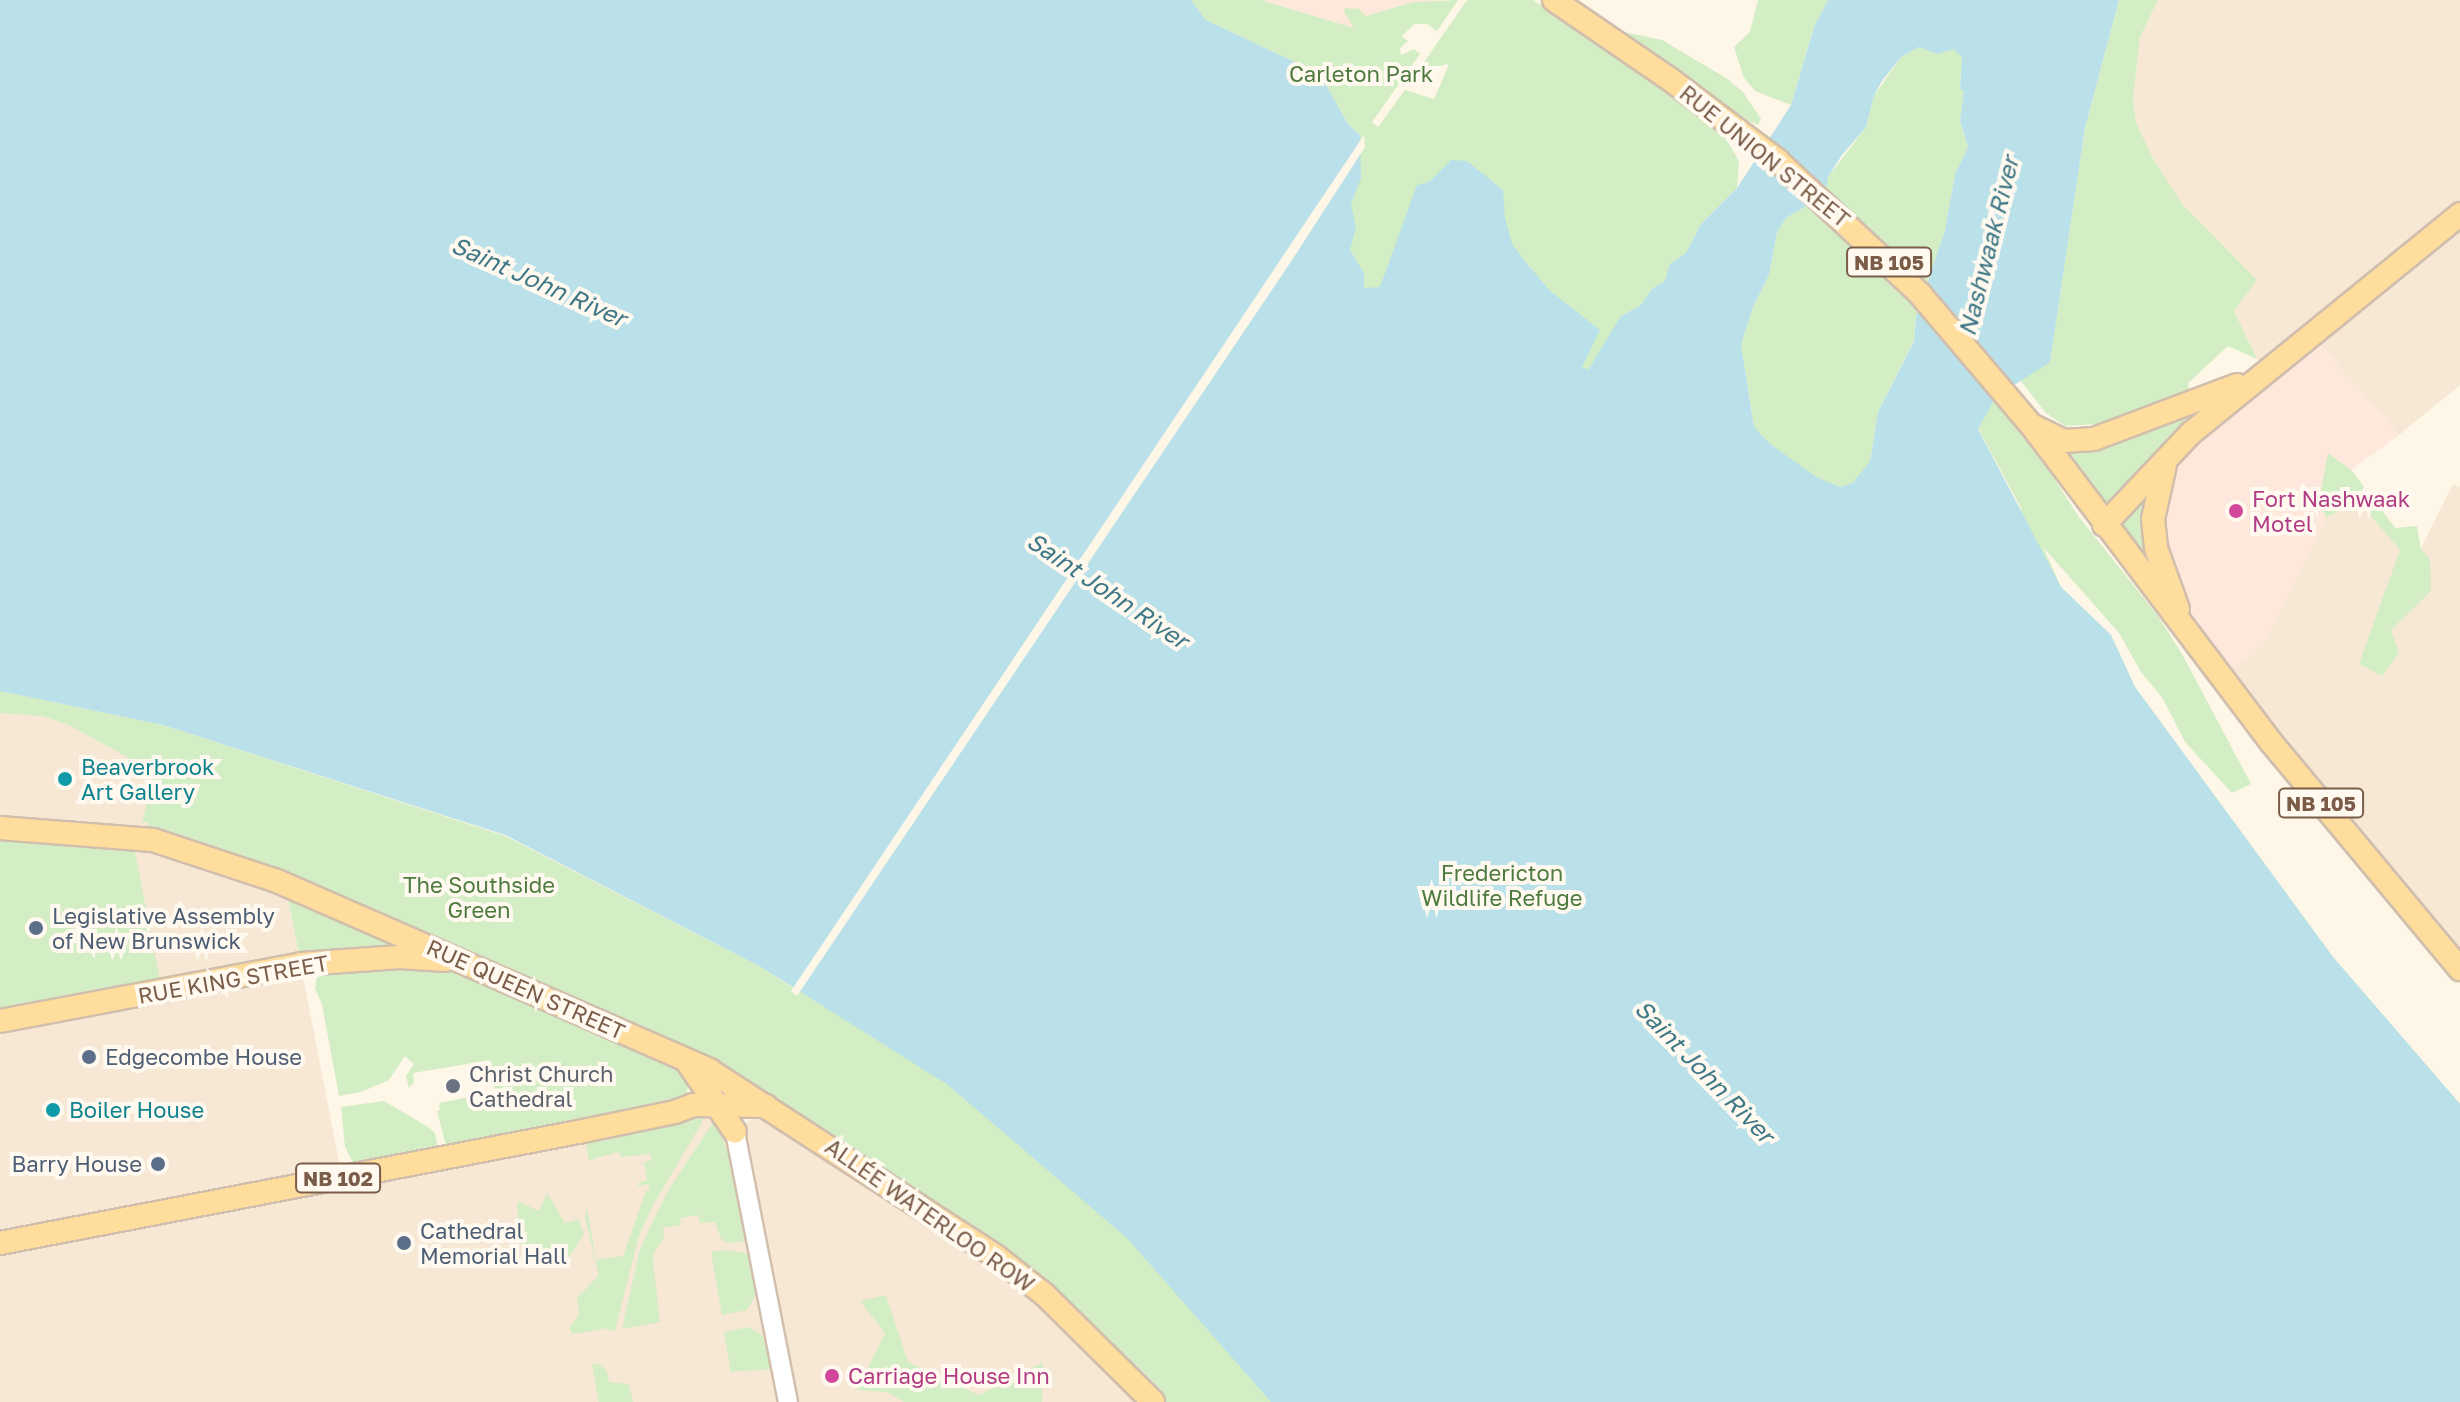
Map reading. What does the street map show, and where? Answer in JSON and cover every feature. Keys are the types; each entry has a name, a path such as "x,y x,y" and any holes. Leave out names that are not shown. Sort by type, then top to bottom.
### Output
{"main road":[{"name":"RUE UNION STREET","path":"1554,0 1725,119 1827,203 1883,256 1984,366 2104,525"},
{"path":"2104,525 2191,433 2460,214"},
{"path":"2032,426 2064,441 2094,439 2224,392 2267,371"},
{"path":"2167,460 2153,519 2156,548 2188,633"},
{"name":"NB 105","path":"2104,525 2270,741 2460,969"},
{"name":"RUE QUEEN STREET","path":"0,828 153,840 285,884 685,1059 767,1106"},
{"name":"RUE KING STREET","path":"0,1021 301,964 400,957 468,962"},
{"path":"685,1059 733,1117 741,1097 731,1083"},
{"name":"NB 102","path":"0,1243 578,1132 675,1112 693,1105 733,1117 767,1106"},
{"name":"ALLÉE WATERLOO ROW","path":"767,1106 997,1257 1045,1295 1153,1402"}],"street":[{"path":"733,1117 788,1402"}],"shaded area":[{"path":"1261,0 1438,0 1433,7 1392,9 1366,16 1346,8 1344,13 1356,29"},
{"path":"2158,0 2460,0 2460,385 2399,435 2312,335 2267,371 2257,359 2234,311 2257,280 2182,204 2154,160 2136,123 2133,100 2140,37"},
{"path":"2312,335 2399,435 2351,470 2263,645 2223,677 2161,567 2157,493 2191,433"},
{"path":"2351,470 2417,556 2453,484 2460,487 2460,969 2223,677 2263,645"},
{"path":"0,711 42,716 69,725 158,773 285,884 342,1177 702,1103 735,1132 767,1106 940,1217 1153,1402 0,1402 0,1021 162,989 131,837 0,828"}],"green space":[{"name":"Fredericton Wildlife Refuge","path":"1191,0 1261,0 1354,28 1344,12 1345,8 1359,9 1366,16 1413,2 1458,0 1437,31 1427,24 1414,24 1402,36 1408,41 1400,48 1401,55 1414,49 1420,54 1372,122 1378,127 1405,90 1434,99 1449,64 1428,69 1422,65 1467,0 1533,0 1719,127 1739,161 1737,188 1701,224 1686,253 1670,264 1666,281 1652,289 1641,305 1621,316 1754,426 1741,345 1753,307 1769,275 1777,232 1786,218 1806,206 1866,127 1874,96 1901,57 1919,47 1937,54 1954,48 1962,57 1960,87 1964,92 1960,121 1968,147 1955,174 1945,230 1916,317 1914,340 1878,412 1870,461 2022,510 1978,428 1996,397 2024,432 2079,517 2158,616 2182,654 2251,784 2232,793 2185,742 2162,697 2141,672 2119,633 2043,547 2061,587 2111,635 2135,687 2333,957 2460,1104 2460,1402 1153,1402 1045,1295 772,1109 468,962 301,964 285,884 205,845 148,828 148,822 142,823 154,772 69,725 42,716 0,713 0,691 163,725 505,836 761,967 799,992 1282,271 1360,135 1348,124 1320,74 1206,20"},
{"path":"1758,0 1828,0 1814,27 1791,105 1755,91 1744,78 1734,47 1750,32"},
{"path":"2119,0 2158,0 2140,37 2133,100 2136,123 2154,160 2182,204 2257,280 2234,311 2257,359 2228,346 2188,383 2189,392 2112,423 2065,426 2046,413 2020,380 2050,361 2085,128"},
{"path":"1619,31 1662,40 1726,78 1743,92 1761,119 1758,125 1739,117"},
{"path":"2200,405 2203,410 2108,506 2067,455"},
{"path":"2328,453 2351,470 2395,528 2417,526 2421,549 2430,560 2431,591 2391,630 2399,653 2382,676 2359,664 2400,550 2357,500 2326,518 2319,501"},
{"path":"2147,496 2149,560 2146,561 2121,527"},
{"path":"0,828 132,837 162,990 0,1021"},
{"path":"430,966 459,971 683,1069 690,1080 686,1094 683,1099 446,1146 437,1111 440,1110 439,1103 495,1092 490,1060 413,1073 414,1082 409,1088 406,1076 414,1064 405,1056 389,1080 361,1092 339,1096 322,1004 315,989 317,976 323,971"},
{"path":"384,1101 428,1127 435,1133 438,1147 354,1165 345,1147 341,1107"},
{"path":"701,1112 705,1115 701,1124 652,1207 639,1236 615,1330 609,1331 608,1328 573,1334 569,1328 579,1315 577,1298 599,1275 585,1218 587,1208 596,1260 623,1256 646,1191 650,1190 648,1184 638,1186 638,1183 647,1180 644,1162 652,1160 650,1154 621,1157 619,1152 589,1160 585,1137 676,1120 678,1124"},
{"path":"716,1118 730,1159 746,1241 728,1243 721,1239 715,1222 700,1223 698,1215 680,1218 681,1225 663,1228 664,1238 654,1252 653,1261 660,1322 622,1329 639,1253 651,1225 669,1189"},
{"path":"547,1193 565,1223 579,1219 584,1234 567,1260 531,1267 520,1242 517,1201 539,1211"},
{"path":"726,1250 749,1254 757,1293 747,1310 722,1315 711,1252"},
{"path":"886,1295 908,1362 979,1395 1043,1362 1042,1402 904,1402 887,1392 857,1390 885,1333 860,1301"},
{"path":"748,1327 762,1335 772,1369 731,1372 724,1332"},
{"path":"598,1363 607,1371 609,1382 629,1384 633,1402 599,1402 592,1364"}],"water":[{"path":"0,0 1191,0 1206,20 1320,74 1348,124 1360,135 1361,178 1351,204 1356,227 1350,250 1364,273 1364,288 1380,287 1417,185 1429,182 1451,160 1467,161 1503,190 1505,218 1512,244 1528,265 1550,291 1600,330 1582,367 1588,370 1621,316 1641,305 1652,289 1665,281 1670,264 1686,253 1701,224 1737,188 1791,105 1814,27 1828,0 2119,0 2085,128 2050,362 1996,397 1978,429 2061,587 2111,635 2135,687 2333,957 2460,1104 2460,1402 1271,1402 1127,1238 948,1085 761,967 505,835 163,725 0,691","holes":["1919,47 1937,54 1954,49 1962,57 1960,88 1964,92 1960,121 1968,147 1955,174 1945,230 1916,317 1914,341 1878,412 1870,461 1853,483 1840,487 1816,477 1769,443 1754,427 1741,345 1753,307 1769,275 1777,232 1786,218 1806,206 1827,185 1828,177 1842,155 1866,127 1874,96 1901,57"]}],"pier":[{"path":"1364,135 1365,147 1294,257 797,996 791,991"}],"place":[{"name":"Fort Nashwaak Motel","path":"2236,511"},
{"name":"Beaverbrook Art Gallery","path":"65,779"},
{"name":"Legislative Assembly of New Brunswick","path":"36,928"},
{"name":"Edgecombe House","path":"89,1057"},
{"name":"Christ Church Cathedral","path":"453,1086"},
{"name":"Boiler House","path":"53,1110"},
{"name":"Barry House","path":"158,1164"},
{"name":"Cathedral Memorial Hall","path":"404,1243"},
{"name":"Carriage House Inn","path":"832,1376"}],"park label":[{"name":"Carleton Park","path":"1361,74"},
{"name":"The Southside Green","path":"479,896"}],"water label":[{"name":"Nashwaak River","path":"1988,246"},
{"name":"Saint John River","path":"539,281"},
{"name":"Saint John River","path":"1108,590"},
{"name":"Saint John River","path":"1705,1071"}]}
